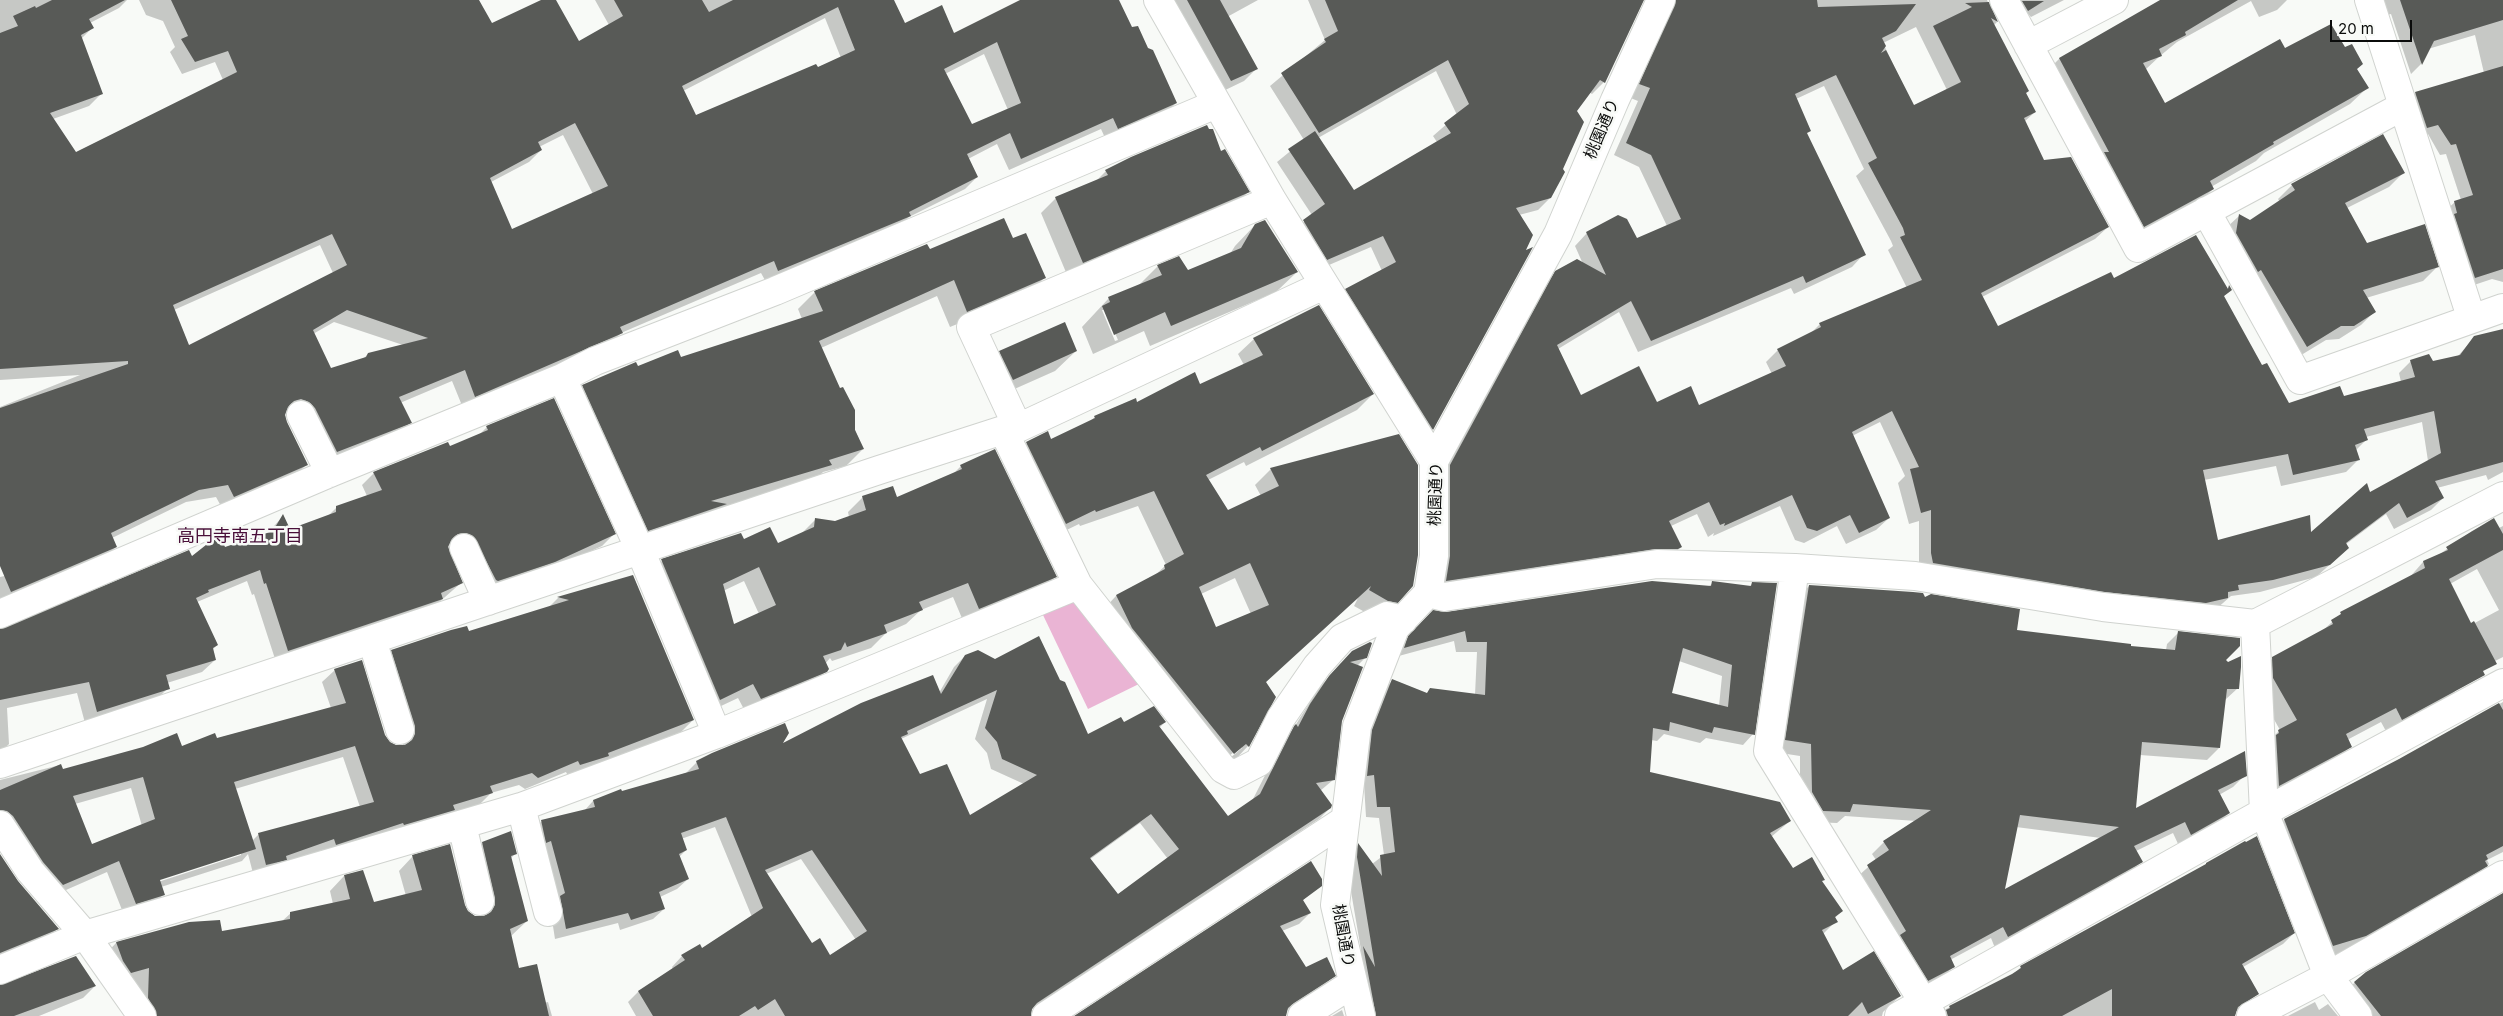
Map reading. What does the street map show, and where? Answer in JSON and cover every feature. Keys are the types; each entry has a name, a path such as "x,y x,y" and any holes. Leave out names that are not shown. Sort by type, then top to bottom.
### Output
{"street":[{"path":"1158,0 1272,200 1434,461"},
{"name":"桃園通り","path":"1360,1016 1335,905 1357,726 1395,628 1428,593 1434,556 1434,461 1558,234 1615,100 1661,0"},
{"path":"2004,0 2138,248 2403,106"},
{"path":"2028,45 2114,0"},
{"path":"2369,0 2472,318"},
{"path":"0,614 330,473 562,378 595,361 759,297 1216,104"},
{"path":"1272,200 971,326 1010,429 1078,585 1223,769 1234,775 1259,762 1280,718 1317,666 1342,638 1387,616 1403,620"},
{"path":"2206,211 2300,380 2503,308"},
{"path":"0,764 640,550 1010,429 1324,285"},
{"path":"562,378 640,550 717,734"},
{"path":"301,415 330,473"},
{"path":"1428,593 1444,597 1658,564 1795,568 1915,576 2103,607 2254,624 2503,496"},
{"path":"464,548 488,601"},
{"path":"1795,568 1768,751 1928,1009"},
{"path":"0,970 85,935 521,807 717,734 1078,585"},
{"path":"2254,624 2264,812 2328,976 2358,1016"},
{"path":"372,640 400,730"},
{"path":"1900,1016 1928,1009 2264,812 2503,683"},
{"path":"521,807 548,912"},
{"path":"1046,1016 1345,820"},
{"path":"0,825 30,870 85,935 142,1016"},
{"path":"462,825 480,901"},
{"path":"2251,1016 2328,976 2503,875"},
{"path":"1302,1016 1352,984"}],"shaded area":[{"path":"1075,600 1145,681 1088,709 1043,615"}],"building":[{"path":"52,0 125,0 89,19 94,28 81,35 103,94 50,113 76,152 237,72 228,51 195,62 181,39 188,36 171,0 479,0 492,23 541,0 556,0 579,41 623,16 614,0 702,0 709,12 733,0 894,0 905,23 942,5 954,33 1020,0 1119,0 1132,27 1138,26 1148,48 1153,50 1177,103 1118,129 1113,118 1021,159 1010,133 967,154 978,177 909,212 911,216 778,271 774,261 620,327 623,333 475,397 465,370 399,397 412,423 337,452 315,408 309,402 301,399 294,401 288,407 285,415 308,465 234,497 228,485 199,490 111,533 117,547 11,592 0,566 0,408 128,364 128,361 0,369 0,33 18,26 13,16 35,6 36,8","holes":["838,7 855,50 818,67 816,64 696,115 682,86","997,42 1021,103 972,124 944,69","575,123 608,186 512,229 490,178 542,150 538,142","332,234 347,265 189,345 173,305","347,310 428,338 368,353 366,357 331,368 313,330"]},
{"path":"1187,0 1220,0 1258,69 1231,81"},
{"path":"1325,0 1644,0 1605,83 1600,80 1577,111 1584,122 1563,169 1565,172 1551,198 1516,208 1533,235 1526,250 1533,247 1433,430 1345,289 1396,262 1383,236 1327,260 1303,220 1325,204 1288,149 1315,131 1354,190 1451,133 1444,123 1469,104 1448,60 1319,133 1281,73 1326,42 1324,39 1338,31"},
{"path":"1676,0 1817,0 1818,7 1916,4 1896,31 1882,38 1886,46 1881,53 1886,50 1914,105 1961,82 1933,26 1972,7 1965,3 1989,2 1998,22 1991,18 2029,91 2026,93 2036,112 2024,118 2044,160 2071,157 2109,227 1981,293 1998,326 2111,272 2114,278 2196,235 2228,289 2229,285 2232,290 2224,296 2262,365 2267,363 2289,403 2340,386 2344,396 2415,377 2410,360 2429,354 2433,361 2460,355 2474,336 2503,329 2503,462 2435,481 2444,498 2407,518 2399,503 2346,543 2349,548 2330,565 2273,580 2238,585 2239,590 2228,592 2228,598 2206,603 2105,592 1933,563 1931,553 1931,510 1921,513 1910,469 1919,467 1892,411 1852,432 1890,518 1859,533 1850,515 1817,531 1807,528 1792,495 1724,526 1725,523 1720,525 1709,502 1669,521 1682,547 1678,549 1655,549 1446,581 1450,556 1450,465 1555,271 1577,259 1606,275 1586,232 1618,215 1627,219 1637,238 1681,219 1651,155 1626,143 1650,88 1639,84","holes":["1836,75 1877,158 1868,163 1903,228 1905,235 1900,237 1922,280 1819,323 1821,327 1777,349 1786,366 1699,405 1691,386 1657,402 1639,366 1581,395 1557,345 1631,301 1651,341 1803,276 1806,283 1866,255 1807,133 1811,131 1795,94","2434,411 2441,453 2370,492 2367,483 2311,532 2310,515 2218,540 2203,470 2288,454 2293,475 2360,460 2355,445 2368,440 2364,429"]},
{"path":"2160,0 2238,0 2185,32 2186,35 2159,49 2162,56 2143,63 2165,103 2280,39 2285,48 2331,24 2345,47 2352,44 2363,64 2357,69 2369,88 2273,142 2274,144 2210,181 2214,189 2144,227 2104,152 2109,152 2059,58"},
{"path":"2400,0 2503,0 2503,20 2434,41 2422,65"},
{"path":"2022,1 2044,1 2028,11"},
{"path":"2503,66 2503,269 2475,278 2454,214 2457,213 2454,201 2473,195 2456,144 2451,145 2438,125 2427,128 2415,92"},
{"path":"1207,125 1209,129 1213,129 1221,151 1225,149 1250,192 1083,263 1055,197 1108,175 1105,170 1131,157"},
{"path":"2383,134 2405,173 2345,203 2367,243 2425,224 2439,267 2363,290 2376,312 2354,326 2341,326 2307,347 2261,270 2258,272 2236,233 2239,214 2250,220 2295,190 2291,184"},
{"path":"1004,218 1013,238 1026,233 1046,278 967,312 954,280 819,341 840,388 843,387 855,410 855,430 864,449 829,460 832,465 711,501 727,504 648,531 582,385 636,362 638,366 678,350 681,357 823,311 814,291 927,244 930,249"},
{"path":"1265,220 1298,272 1171,326 1165,312 1114,335 1102,306 1110,302 1108,297 1162,275 1157,265 1179,256 1188,270 1241,248 1255,224"},
{"path":"1319,305 1374,394 1262,451 1260,447 1206,475 1228,510 1279,486 1270,468 1399,434 1418,465 1418,555 1413,586 1398,603 1388,601 1369,590 1371,586 1266,682 1276,697 1249,747 1246,744 1234,754 1132,628 1116,595 1165,569 1164,565 1184,554 1154,491 1096,512 1095,510 1066,524 1026,442 1048,431 1051,439 1095,418 1094,416 1136,398 1137,402 1195,372 1200,384 1263,355 1253,338","holes":["1250,563 1269,605 1216,627 1199,587"]},
{"path":"1065,322 1077,351 1013,380 999,351"},
{"path":"554,398 616,534 555,562 498,581 473,536 466,533 458,534 452,539 448,547 463,583 441,593 443,599 288,651 260,570 208,590 209,592 196,598 218,645 213,648 216,660 166,675 170,689 97,712 89,682 0,700 0,629 189,550 192,556 211,541 221,537 225,547 273,531 283,514 290,529 336,512 336,506 382,490 373,472 448,442 450,446 488,430 486,426"},
{"path":"995,449 1057,577 979,609 968,583 919,602 923,610 884,625 887,633 847,647 845,642 841,650 823,656 829,669 827,672 761,699 753,684 720,700 661,559 741,533 744,539 770,527 778,543 814,527 815,518 835,521 866,510 862,496 893,486 897,497 962,469 960,465","holes":["759,567 776,605 734,624 723,584"]},
{"path":"2494,518 2503,534 2503,550 2449,579 2471,623 2474,621 2497,664 2483,671 2485,675 2402,720 2396,708 2346,734 2352,747 2279,786 2276,735 2279,733 2278,730 2297,720 2273,678 2272,657 2333,624 2331,620 2341,614 2340,612 2425,568 2423,561 2448,550 2446,547"},
{"path":"633,575 694,720 608,753 609,756 580,765 578,761 538,778 532,773 490,786 493,793 453,805 455,810 404,825 403,823 336,845 334,839 286,856 287,860 266,865 258,833 374,802 355,746 234,782 256,849 160,880 165,895 136,904 119,861 63,885 43,862 13,816 7,811 0,810 0,790 61,764 63,769 143,747 177,733 182,746 215,733 217,738 346,703 334,669 362,660 385,735 390,742 396,745 405,745 412,740 415,734 415,726 391,650 451,630 467,626 469,631 569,600 557,597","holes":["143,777 155,819 92,844 73,796"]},
{"path":"1652,581 1711,586 1712,581 1751,586 1752,582 1777,583 1755,735 1714,727 1712,733 1670,722 1669,731 1653,728 1650,772 1780,802 1791,821 1770,833 1793,868 1812,857 1825,880 1822,881 1843,911 1835,917 1838,922 1822,930 1843,970 1874,951 1901,996 1868,1014 1862,1002 1848,1016 1376,1016 1363,946 1375,967 1357,857 1358,843 1382,876 1380,855 1395,852 1390,807 1377,807 1374,775 1367,776 1372,730 1392,679 1427,693 1430,688 1485,695 1487,642 1467,642 1465,631 1404,648 1408,636 1433,610 1446,612","holes":["1683,648 1732,665 1728,707 1672,693"]},
{"path":"1809,585 1923,593 1925,597 1931,594 2020,609 2017,630 2131,644 2131,646 2175,650 2178,631 2240,638 2240,646 2226,660 2228,662 2241,656 2239,689 2227,689 2220,748 2142,742 2136,808 2245,751 2247,776 2218,790 2230,813 2191,835 2185,822 2134,846 2143,862 2008,937 2003,927 1950,956 1955,967 1928,981 1900,935 1906,931 1867,865 1889,850 1883,841 1931,810 1853,804 1850,812 1823,811 1812,792 1811,744 1785,740","holes":["2020,815 2119,827 2005,889"]},
{"path":"1039,636 1060,680 1065,682 1088,734 1121,717 1124,722 1154,706 1166,722 1159,726 1228,816 1260,794 1294,726 1296,724 1298,727 1310,704 1329,676 1352,651 1370,642 1372,643 1367,658 1350,662 1363,667 1342,721 1335,780 1316,783 1332,805 1331,808 1037,1003 1032,1009 1031,1016 785,1016 775,999 758,1010 755,1006 739,1016 653,1016 638,991 685,960 681,955 700,944 702,948 763,908 726,817 681,833 687,850 679,854 689,879 659,892 665,909 631,920 628,913 566,929 560,896 565,893 551,841 546,843 541,820 595,807 593,800 621,789 622,791 699,769 696,761 785,723 789,733 783,743 861,703 933,675 941,694 965,655 978,650 995,659","holes":["997,690 985,728 997,742 1002,759 1037,775 970,815 947,764 920,774 901,737 908,734 907,731","1151,814 1179,849 1118,894 1090,858","812,850 867,931 830,955 820,938 812,943 765,870"]},
{"path":"2499,703 2503,710 2503,846 2486,855 2488,859 2485,861 2488,866 2366,936 2333,946 2284,819 2399,759"},
{"path":"511,831 517,854 511,856 528,921 510,929 519,968 537,964 549,1016 157,1016 148,998 149,968 131,973 123,961 116,942 189,922 220,920 222,931 290,919 290,912 350,899 344,875 363,870 374,902 422,890 412,855 450,844 465,905 468,911 475,916 484,916 491,912 495,905 495,898 482,842"},
{"path":"2257,836 2295,933 2242,964 2259,994 2238,1007 2235,1016 2112,1016 2112,989 2062,1016 1948,1016 1946,1010 1950,1008 1949,1006 2012,974 2021,968 2020,966"},
{"path":"0,854 18,881 59,929 0,953"},
{"path":"1311,861 1322,879 1322,886 1303,900 1311,913 1280,926 1306,967 1327,957 1336,976 1294,1003 1288,1008 1286,1016 1074,1016"},
{"path":"2503,893 2503,1016 2381,1016 2354,982 2366,972"},
{"path":"76,956 96,986 14,1016 0,1016 0,985"}],"district":[{"name":"高円寺南五丁目","path":"240,537"}]}
